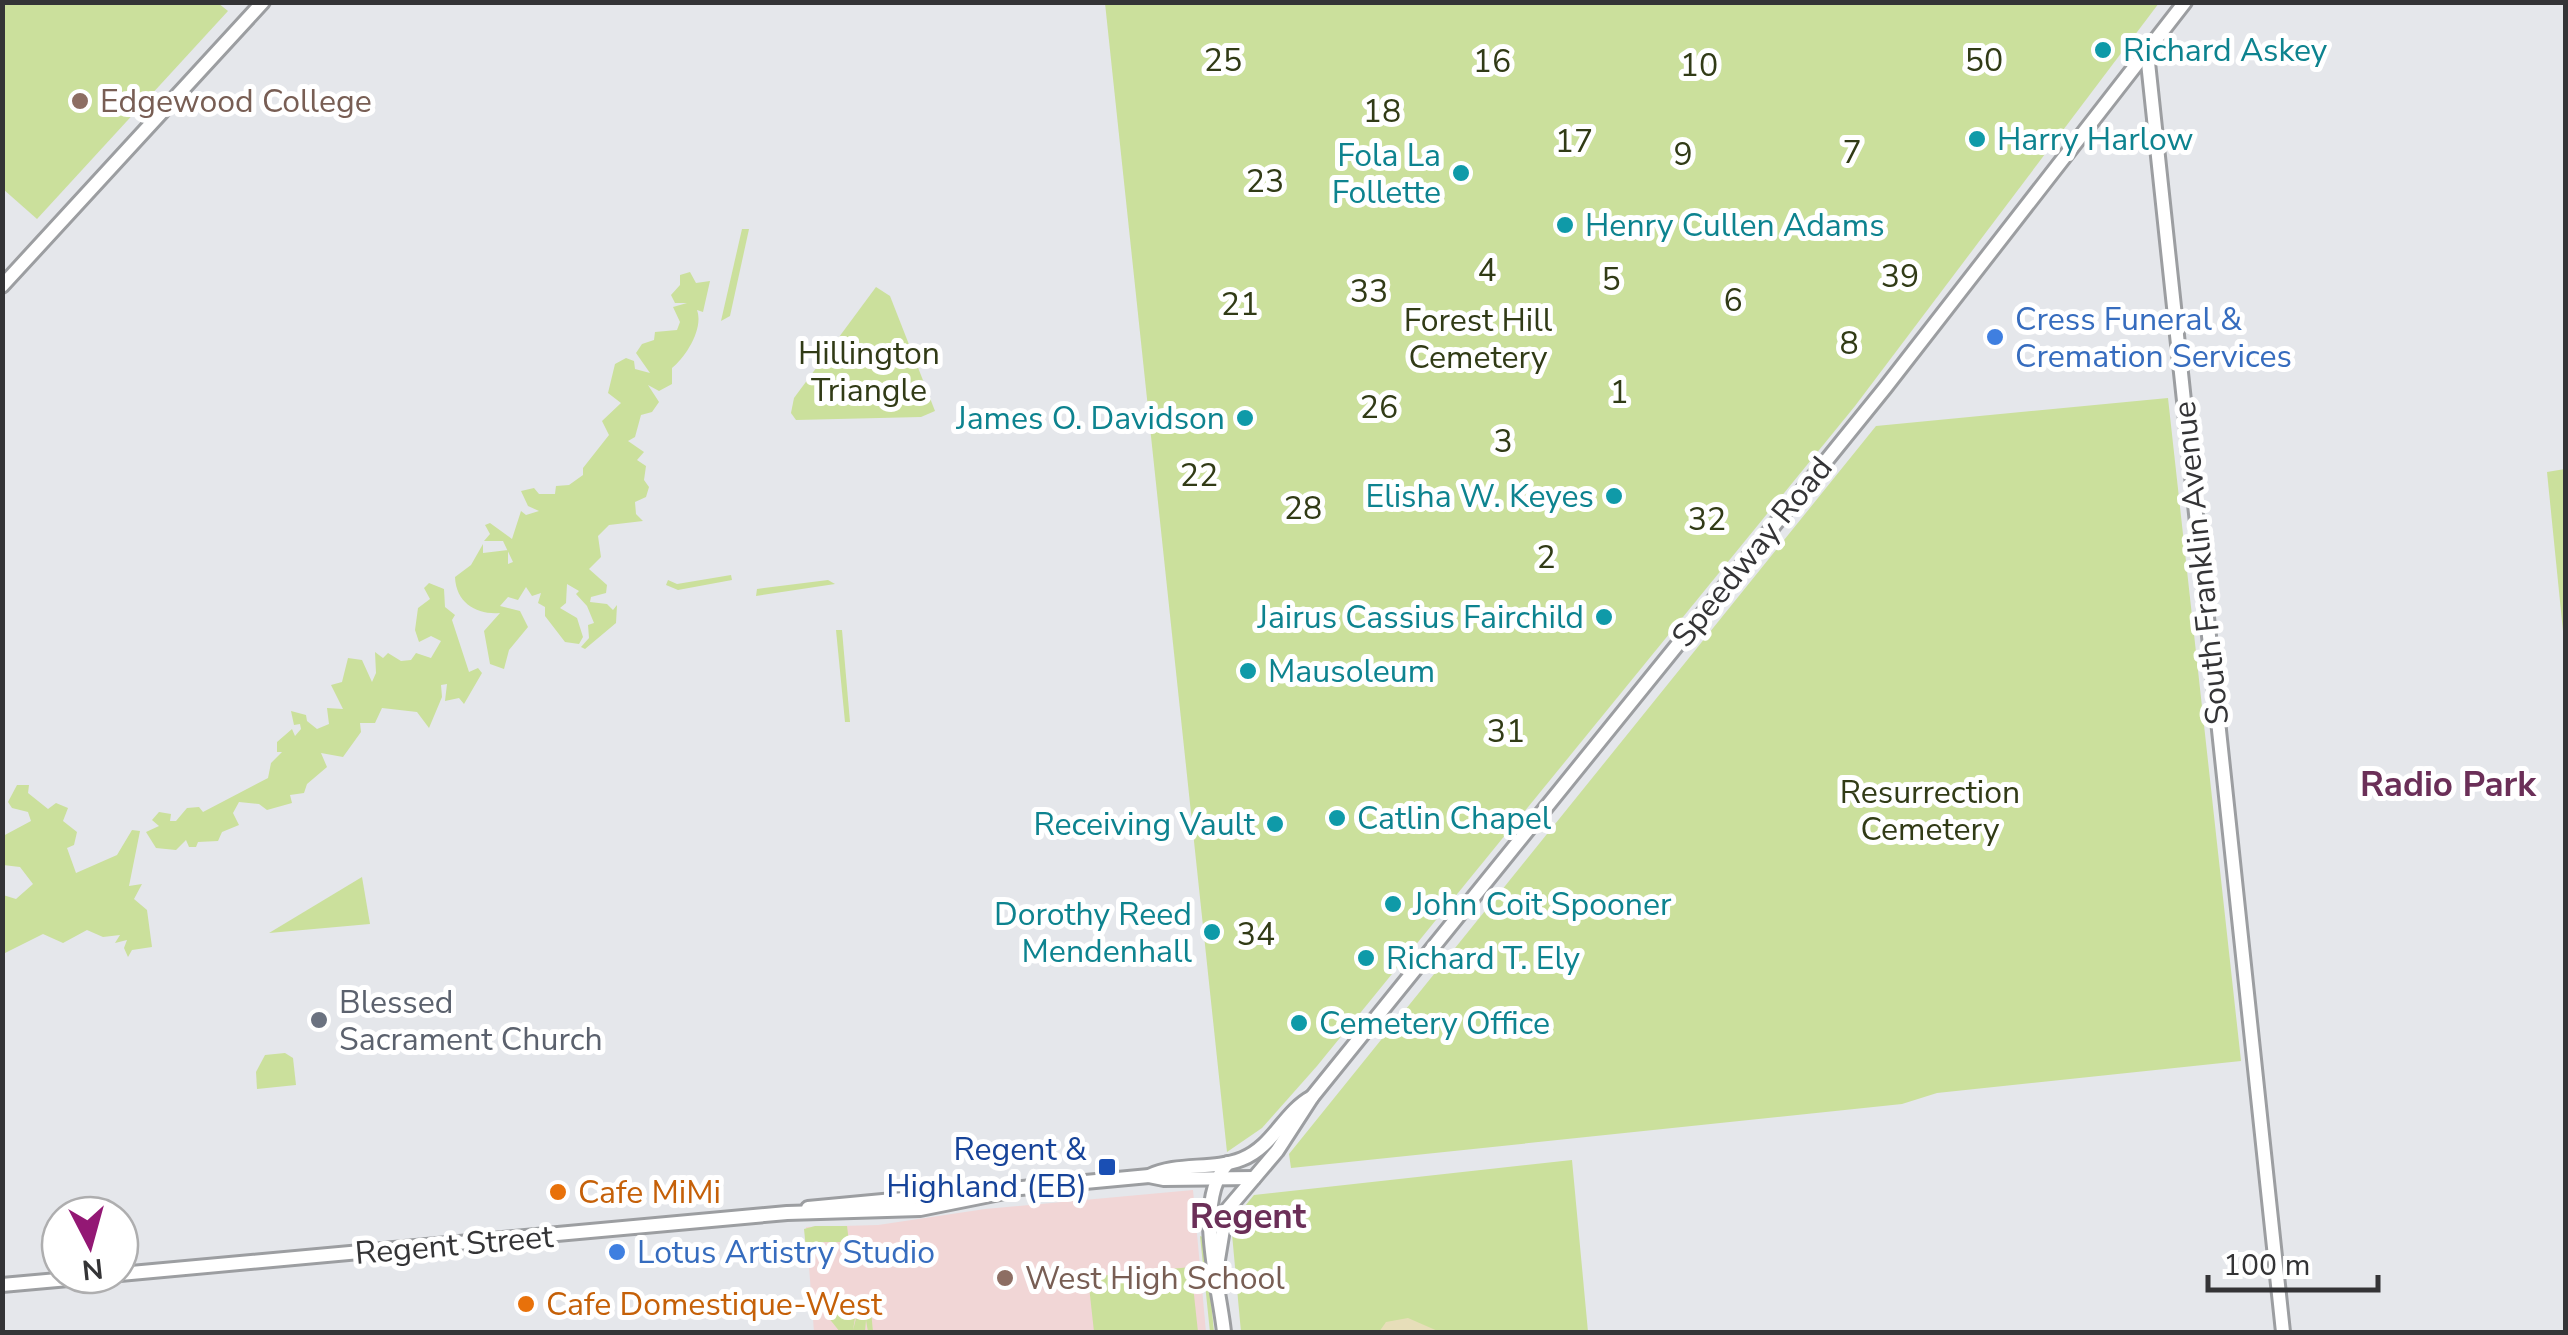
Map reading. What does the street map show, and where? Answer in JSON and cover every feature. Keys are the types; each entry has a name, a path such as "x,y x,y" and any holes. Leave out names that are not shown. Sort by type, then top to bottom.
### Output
{"main road":[{"path":"2,286 262,2"},
{"name":"Speedway Road","path":"1217,1266 1221,1220 1306,1112 1312,1098 1861,417 2185,2"},
{"name":"South Franklin Avenue","path":"2146,53 2284,1332"},
{"name":"Speedway Road","path":"1228,1164 1261,1148 1300,1104 1312,1098"},
{"path":"1224,1332 1208,1215 1214,1178 1228,1164"},
{"name":"Regent Street","path":"1149,1176 1162,1170 1228,1164"},
{"name":"Regent Street","path":"140,1273 787,1214 845,1202 1149,1176 1254,1178"},
{"name":"Regent Street","path":"2,1285 40,1282"}],"shaded area":[{"name":"West High School","path":"1193,1190 1206,1332 814,1332 806,1227 878,1225 985,1209"}],"green space":[{"name":"Edgewood College","path":"3,3 218,3 228,11 37,219 3,189"},
{"name":"Forest Hill Cemetery","path":"1105,3 2159,3 1855,406 1317,1066 1262,1128 1227,1152"},
{"path":"742,229 749,229 730,316 721,321"},
{"path":"690,272 696,283 710,281 703,312 697,310 698,326 692,342 672,368 672,384 659,391 648,385 659,402 652,412 641,415 635,437 628,441 644,452 637,460 646,466 644,480 649,487 646,497 635,502 636,514 643,521 609,525 598,536 601,557 589,569 607,585 606,593 591,597 590,602 607,604 613,610 617,605 616,623 585,649 581,647 589,638 588,625 594,623 587,606 576,594 579,591 567,584 566,603 560,608 577,618 583,637 579,644 565,642 545,616 545,607 538,603 541,593 532,596 526,587 518,600 508,597 500,606 520,611 528,627 509,650 504,669 490,664 484,631 500,613 470,606 459,594 455,577 471,565 483,544 483,553 507,550 503,541 484,541 490,534 485,525 490,523 512,539 521,511 526,515 539,511 528,506 521,491 534,488 539,494 555,494 556,486 569,485 583,475 583,468 609,435 602,421 621,403 608,393 615,364 626,358 634,361 635,369 650,373 636,353 642,344 654,340 655,332 677,330 680,322 673,307 687,303 675,303 671,295 680,285 680,275"},
{"name":"Hillington Triangle","path":"876,287 890,296 935,411 921,417 796,420 791,413 794,398"},
{"name":"Resurrection Cemetery","path":"2168,398 2241,1061 1937,1093 1902,1104 1291,1168 1289,1154 1876,426"},
{"path":"2566,469 2565,651 2547,472"},
{"path":"731,575 732,580 678,590 666,585 668,580 677,584"},
{"path":"828,580 835,584 756,596 757,589"},
{"path":"429,583 444,589 445,607 455,615 452,620 469,672 478,668 482,673 464,704 459,698 445,701 447,684 441,685 442,697 429,728 417,712 382,708 375,723 360,723 361,732 343,757 321,753 327,767 307,784 304,793 290,795 292,803 267,810 259,804 239,802 233,813 239,825 222,832 218,841 198,842 196,847 189,847 186,840 176,850 156,848 146,832 159,826 152,820 159,812 171,814 170,821 176,821 187,808 199,807 203,812 268,778 271,763 282,752 277,752 277,742 292,729 295,736 301,729 300,724 294,725 291,711 306,715 317,729 329,724 327,708 343,709 331,685 342,682 348,658 362,660 372,682 376,673 375,652 383,658 388,653 401,661 411,660 416,653 431,658 441,641 431,636 419,642 415,630 418,608 430,599 424,588"},
{"path":"836,630 842,630 850,722 845,722"},
{"path":"17,785 29,785 28,793 48,809 56,803 68,808 63,821 77,832 74,845 67,848 76,873 117,855 132,830 140,831 129,886 142,884 134,899 147,910 152,947 132,950 128,957 124,948 127,940 115,943 120,935 103,937 87,930 63,943 43,934 3,954 3,895 16,899 33,884 20,867 3,865 3,836 31,821 28,812 12,808 8,802"},
{"path":"362,877 370,924 269,933"},
{"path":"285,1053 293,1058 296,1085 257,1089 256,1072 265,1055"},
{"path":"1572,1160 1588,1332 1241,1332 1231,1223 1254,1195"},
{"path":"847,1226 849,1242 824,1242 806,1249 804,1229"},
{"path":"1200,1236 1205,1238 1214,1332 1210,1332"},
{"path":"1191,1267 1198,1332 1094,1332 1088,1277"},
{"path":"851,1300 870,1300 873,1332 868,1332 866,1320 865,1332 840,1332 820,1307 851,1302 856,1312 853,1330 858,1311"}],"sand":[{"path":"1408,1318 1440,1332 1379,1332 1386,1322"}],"place":[{"name":"Richard Askey","path":"2103,50"},
{"name":"Edgewood College","path":"80,101"},
{"name":"Harry Harlow","path":"1977,139"},
{"name":"Fola La Follette","path":"1461,173"},
{"name":"Henry Cullen Adams","path":"1565,225"},
{"name":"Cress Funeral & Cremation Services","path":"1995,337"},
{"name":"James O. Davidson","path":"1245,418"},
{"name":"Elisha W. Keyes","path":"1614,496"},
{"name":"Jairus Cassius Fairchild","path":"1604,617"},
{"name":"Mausoleum","path":"1248,671"},
{"name":"Catlin Chapel","path":"1337,818"},
{"name":"Receiving Vault","path":"1275,824"},
{"name":"John Coit Spooner","path":"1393,904"},
{"name":"Dorothy Reed Mendenhall","path":"1212,932"},
{"name":"Richard T. Ely","path":"1366,958"},
{"name":"Blessed Sacrament Church","path":"319,1020"},
{"name":"Cemetery Office","path":"1299,1023"},
{"name":"Regent & Highland (EB)","path":"1107,1167"},
{"name":"Cafe MiMi","path":"558,1192"},
{"name":"Lotus Artistry Studio","path":"617,1252"},
{"name":"West High School","path":"1005,1278"},
{"name":"Cafe Domestique-West","path":"526,1304"}],"district":[{"name":"Radio Park","path":"2448,784"},
{"name":"Regent","path":"1248,1216"}],"park label":[{"name":"25","path":"1223,60"},
{"name":"50","path":"1984,60"},
{"name":"16","path":"1492,61"},
{"name":"10","path":"1699,65"},
{"name":"18","path":"1382,111"},
{"name":"17","path":"1574,141"},
{"name":"7","path":"1852,152"},
{"name":"9","path":"1683,154"},
{"name":"23","path":"1265,181"},
{"name":"4","path":"1487,270"},
{"name":"39","path":"1900,276"},
{"name":"5","path":"1611,279"},
{"name":"33","path":"1369,291"},
{"name":"6","path":"1733,300"},
{"name":"21","path":"1240,304"},
{"name":"8","path":"1849,343"},
{"name":"1","path":"1619,392"},
{"name":"26","path":"1379,407"},
{"name":"3","path":"1503,441"},
{"name":"22","path":"1199,475"},
{"name":"28","path":"1303,508"},
{"name":"32","path":"1707,519"},
{"name":"2","path":"1546,557"},
{"name":"31","path":"1506,731"},
{"name":"34","path":"1256,934"}]}
